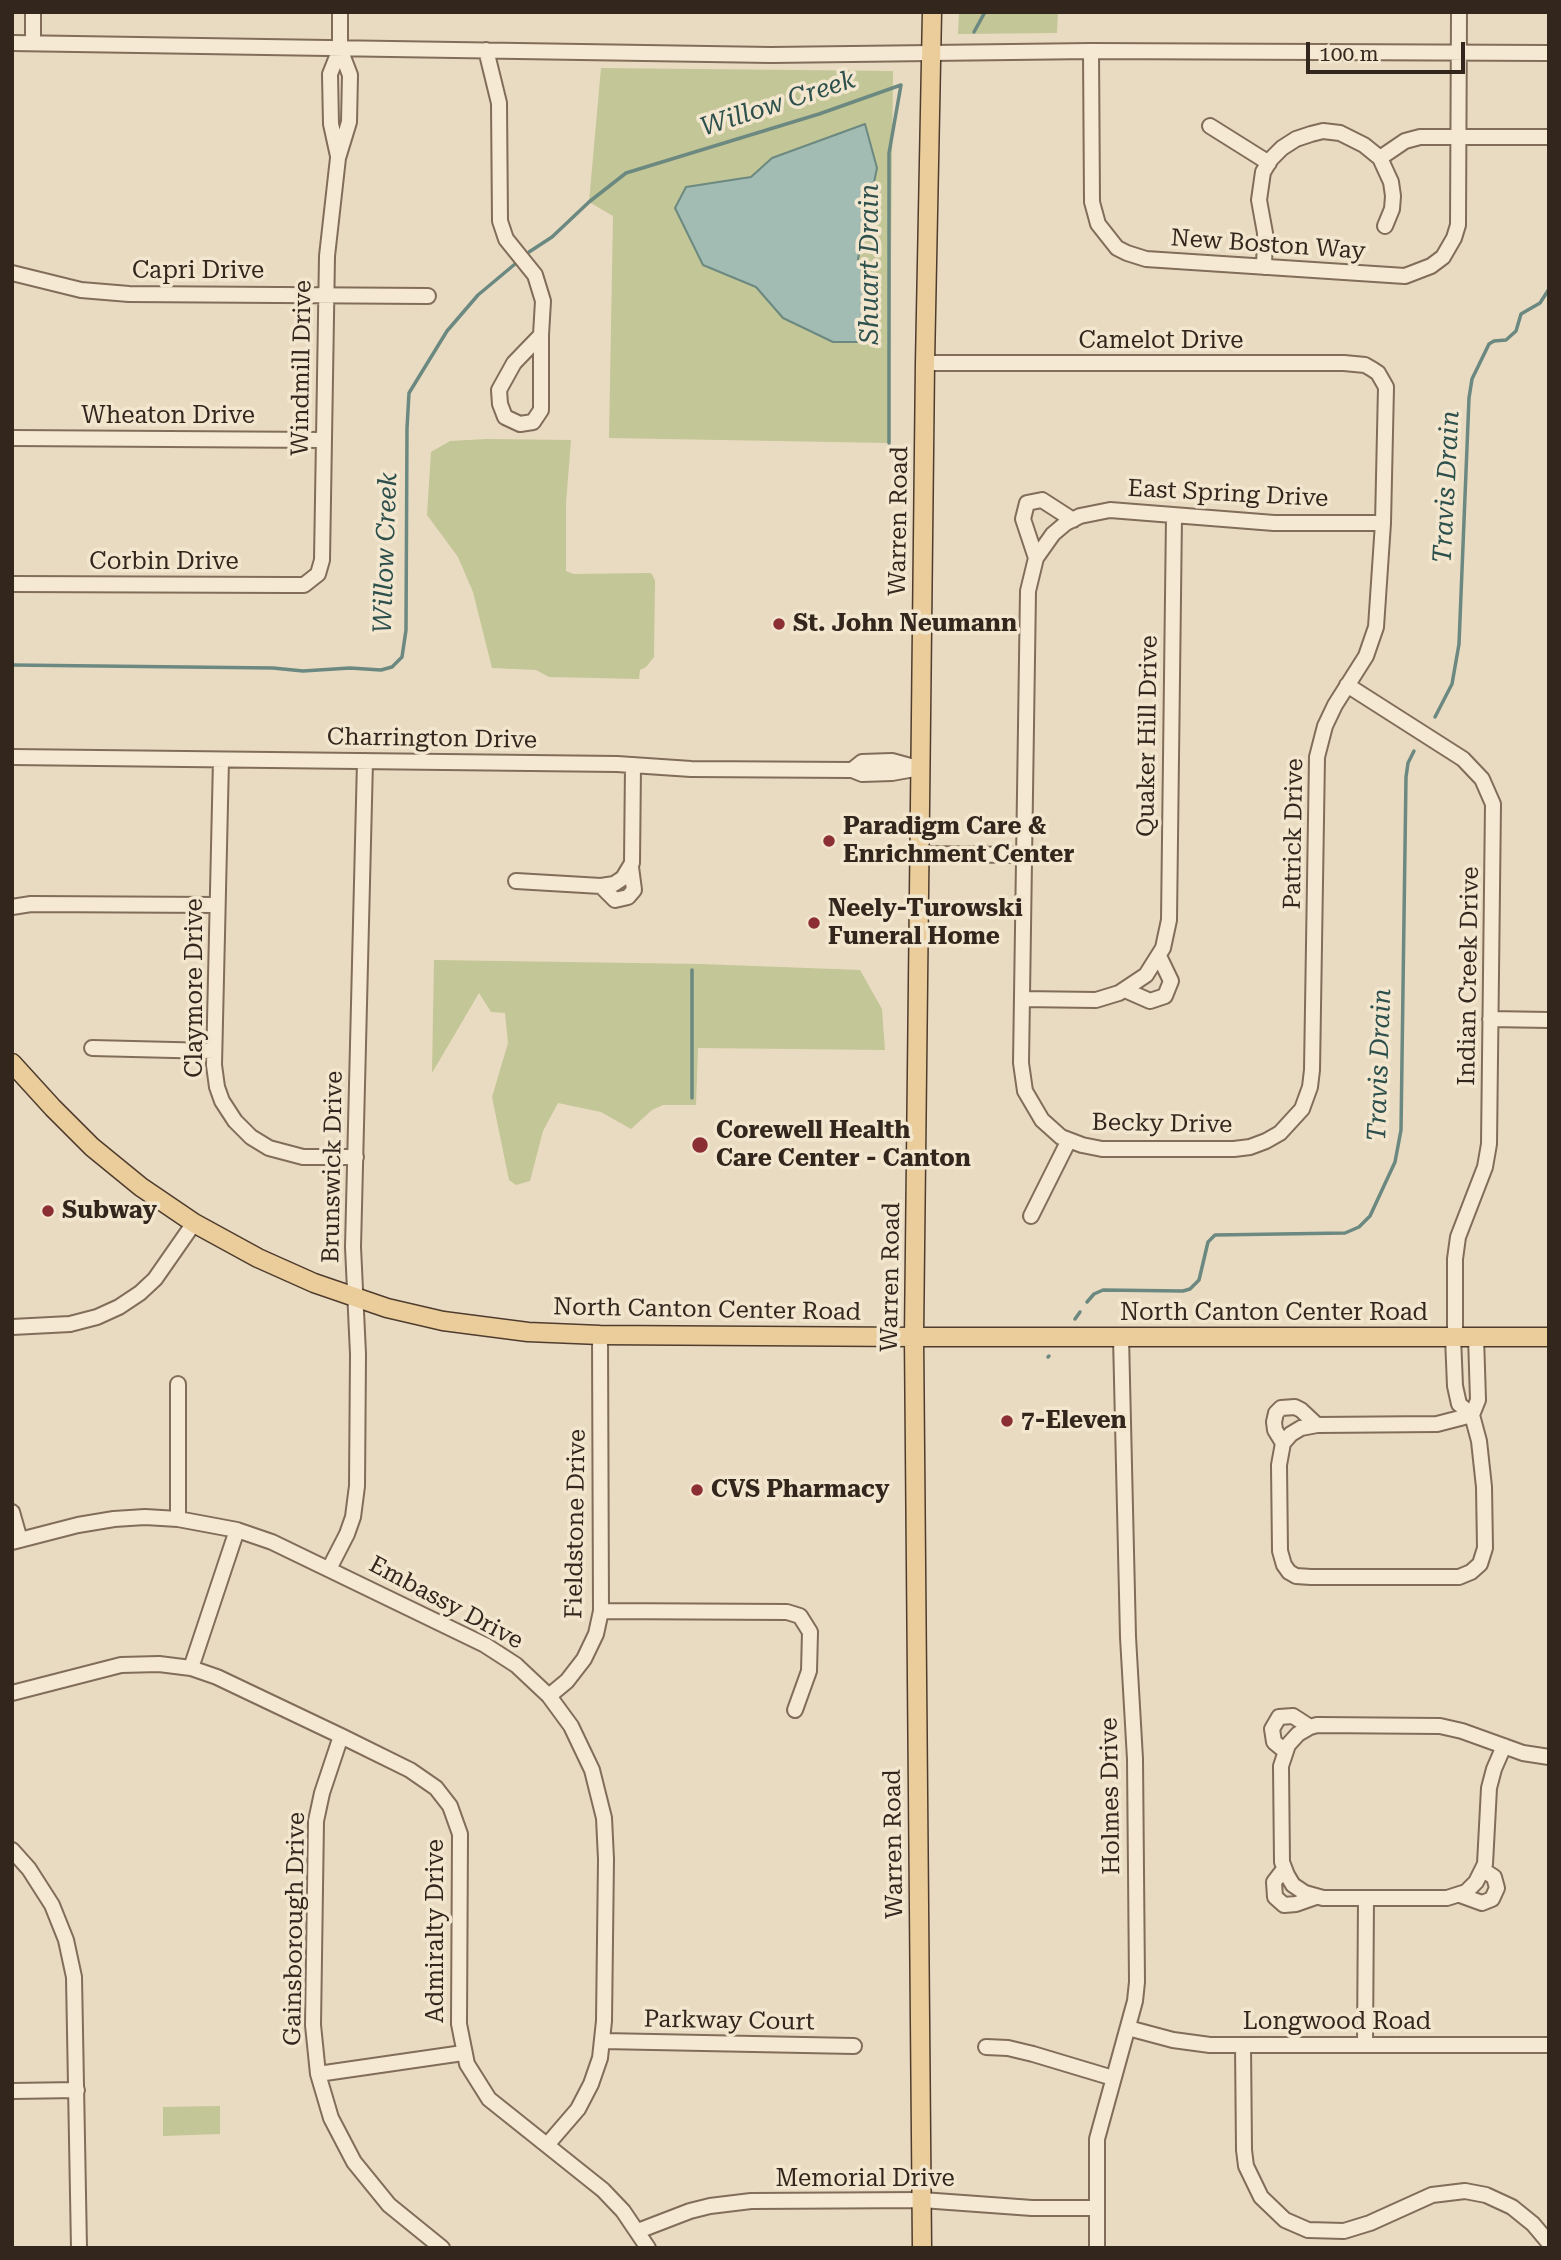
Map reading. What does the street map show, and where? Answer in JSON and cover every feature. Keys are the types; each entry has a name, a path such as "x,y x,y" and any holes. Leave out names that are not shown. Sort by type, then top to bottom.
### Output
{"main road":[{"name":"Warren Road","path":"922,2248 914,1338 925,363 932,12"},
{"name":"North Canton Center Road","path":"12,1063 92,1147 141,1187 194,1223 269,1264 357,1298 415,1315 470,1326 600,1335 914,1338 1549,1337"}],"street":[{"path":"33,12 33,43"},
{"name":"Windmill Drive","path":"314,578 322,560 325,295 338,158 331,124 330,74 340,49 340,12"},
{"path":"1459,12 1459,136"},
{"path":"12,43 771,55 1091,51 1549,53"},
{"path":"486,50 499,103 500,221 506,239 531,269 538,282 543,311 541,410 533,422 520,424 505,417 499,390 514,363 541,335"},
{"name":"New Boston Way","path":"1091,51 1092,202 1098,224 1111,242 1127,253 1146,259 1388,276 1405,276 1424,270 1443,257 1458,225 1459,136"},
{"path":"1210,126 1269,163"},
{"path":"1264,267 1265,233 1260,211 1259,187 1269,163 1282,148 1296,139 1322,131 1340,133 1351,137 1380,158 1391,181 1393,196 1392,209 1385,226"},
{"path":"1380,158 1405,141 1420,137 1549,137"},
{"name":"Capri Drive","path":"12,273 47,283 102,292 428,296"},
{"name":"Camelot Drive","path":"925,363 1344,363 1366,365 1378,373 1385,387"},
{"name":"Patrick Drive","path":"1290,1124 1302,1109 1310,1087 1312,1070 1317,757 1325,726 1366,656 1376,627 1385,387"},
{"name":"Wheaton Drive","path":"12,438 324,440"},
{"path":"1031,1216 1069,1140 1042,1120 1025,1090 1021,1063 1028,591 1035,558 1023,519 1027,503 1042,500 1073,520"},
{"name":"East Spring Drive","path":"1035,558 1053,534 1073,520 1094,512 1110,510 1274,523 1382,523"},
{"name":"Quaker Hill Drive","path":"1022,999 1096,1000 1125,990 1146,975 1159,956 1167,933 1174,516"},
{"name":"Corbin Drive","path":"12,584 290,585 303,584 314,578"},
{"name":"Indian Creek Drive","path":"1347,685 1474,768 1488,790 1494,815 1487,1157 1458,1237 1455,1259 1455,1386 1459,1404 1472,1415"},
{"name":"Charrington Drive","path":"12,757 633,765 691,769 852,770 862,774 920,768"},
{"name":"Claymore Drive","path":"221,760 214,1051 215,1077 222,1101 235,1121 251,1138 269,1148 289,1155 356,1157"},
{"name":"Brunswick Drive","path":"328,1569 347,1534 356,1496 358,1367 357,1298 353,1265 365,761"},
{"path":"516,881 601,886 618,882 631,867 633,765"},
{"path":"920,854 1024,855"},
{"path":"12,907 31,904 217,905"},
{"path":"1125,990 1150,1001 1165,996 1171,982 1159,956"},
{"path":"1490,1019 1549,1020"},
{"path":"92,1048 214,1051"},
{"name":"Becky Drive","path":"1069,1140 1082,1146 1102,1149 1234,1150 1266,1141 1290,1124"},
{"path":"12,1327 70,1324 120,1307 155,1279 194,1223"},
{"name":"Fieldstone Drive","path":"549,1696 567,1681 584,1659 596,1634 601,1611 600,1335"},
{"name":"Holmes Drive","path":"1097,2248 1097,2139 1128,2028 1137,1982 1135,1759 1128,1637 1121,1337"},
{"path":"1472,1415 1450,1422 1418,1425 1317,1425 1301,1428 1283,1443 1279,1465 1280,1551 1284,1566 1296,1576 1311,1577 1459,1577 1476,1569 1483,1558 1485,1548 1483,1464 1472,1415 1478,1400 1476,1337"},
{"path":"178,1384 178,1519"},
{"path":"1283,1443 1275,1430 1274,1422 1276,1413 1282,1408 1287,1406 1301,1410 1317,1425"},
{"path":"12,1512 16,1541"},
{"name":"Embassy Drive","path":"16,1541 114,1519 178,1519 237,1530 272,1542 485,1645 516,1665 549,1696 571,1726 596,1783 604,1818 606,1859 603,2042 598,2066 585,2096 569,2121 547,2145"},
{"path":"191,1668 237,1530"},
{"path":"601,1611 796,1614 805,1621 810,1632 809,1671 795,1710"},
{"name":"Admiralty Drive","path":"12,1693 121,1665 159,1664 191,1668 216,1677 341,1736 426,1780 444,1798 456,1818 461,1847 459,2024 463,2053 473,2077 489,2099 603,2190 638,2231 648,2248"},
{"path":"1285,1751 1274,1742 1272,1729 1279,1717 1293,1716 1310,1727"},
{"path":"1316,1897 1293,1885 1284,1869 1281,1766 1285,1751 1298,1734 1317,1725 1440,1726 1523,1753 1549,1757"},
{"name":"Gainsborough Drive","path":"341,1736 322,1793 316,1821 313,2025 318,2074 331,2118 355,2162 389,2205 442,2248"},
{"path":"1284,1869 1274,1882 1275,1897 1284,1905 1316,1897 1447,1898 1460,1895 1476,1882 1483,1870 1489,1788 1504,1746"},
{"path":"12,1850 41,1886 52,1905 66,1940 74,1977 79,2248"},
{"path":"1460,1895 1482,1903 1492,1899 1497,1888 1494,1877 1483,1870"},
{"path":"1365,2045 1366,1898"},
{"name":"Longwood Road","path":"1128,2028 1188,2043 1210,2045 1549,2045"},
{"name":"Parkway Court","path":"603,2042 854,2046"},
{"path":"1243,2045 1246,2166 1261,2197 1285,2220 1308,2230 1344,2231 1370,2223 1432,2195 1465,2192 1486,2195 1512,2207 1533,2224 1549,2243"},
{"path":"986,2047 1008,2048 1033,2054 1114,2078"},
{"path":"318,2074 463,2053"},
{"path":"12,2091 77,2090"},
{"name":"Memorial Drive","path":"638,2231 690,2211 731,2203 922,2200 1032,2208 1097,2208"}],"green space":[{"path":"959,12 1058,12 1057,33 958,34"},
{"path":"601,68 893,71 889,443 609,438 613,216 589,202"},
{"path":"571,440 566,503 566,571 573,574 651,573 655,580 654,657 640,670 639,679 549,677 536,670 492,668 473,592 458,557 427,515 431,452 450,441"},
{"path":"434,960 701,964 860,970 882,1009 885,1050 698,1048 696,1105 663,1105 652,1110 631,1129 601,1112 558,1103 543,1131 530,1181 516,1185 509,1180 492,1097 508,1043 505,1013 491,1012 479,993 432,1073"},
{"path":"220,2106 220,2134 163,2136 163,2107"}],"water":[{"path":"865,124 877,168 858,259 869,298 861,342 833,342 783,318 756,287 703,265 675,208 686,187 751,177 772,158"}],"waterway":[{"name":"Willow Creek","path":"974,32 985,12"},
{"name":"Willow Creek","path":"529,252 552,237 589,202 626,173 819,114 901,85"},
{"name":"Shuart Drain","path":"889,443 889,153 901,85"},
{"name":"Willow Creek","path":"12,665 273,668 303,671 350,668 381,670 392,667 402,657 406,630 409,393 447,331 478,295 515,264"},
{"name":"Travis Drain","path":"1435,717 1452,684 1459,644 1472,379 1489,344 1506,340 1516,331 1521,314 1540,303 1549,289"},
{"name":"Travis Drain","path":"1087,1302 1094,1294 1103,1290 1190,1289 1199,1280 1208,1242 1215,1235 1345,1233 1359,1227 1370,1216 1395,1162 1401,1130 1406,777 1408,763 1414,751"},
{"name":"Shuart Drain","path":"692,970 692,1098"},
{"name":"Travis Drain","path":"1075,1319 1080,1312"}],"place":[{"name":"St. John Neumann","path":"779,624"},
{"name":"Paradigm Care & Enrichment Center","path":"829,841"},
{"name":"Neely-Turowski Funeral Home","path":"814,923"},
{"name":"Corewell Health Care Center - Canton","path":"700,1145"},
{"name":"Subway","path":"48,1211"},
{"name":"7-Eleven","path":"1007,1421"},
{"name":"CVS Pharmacy","path":"697,1490"}]}
